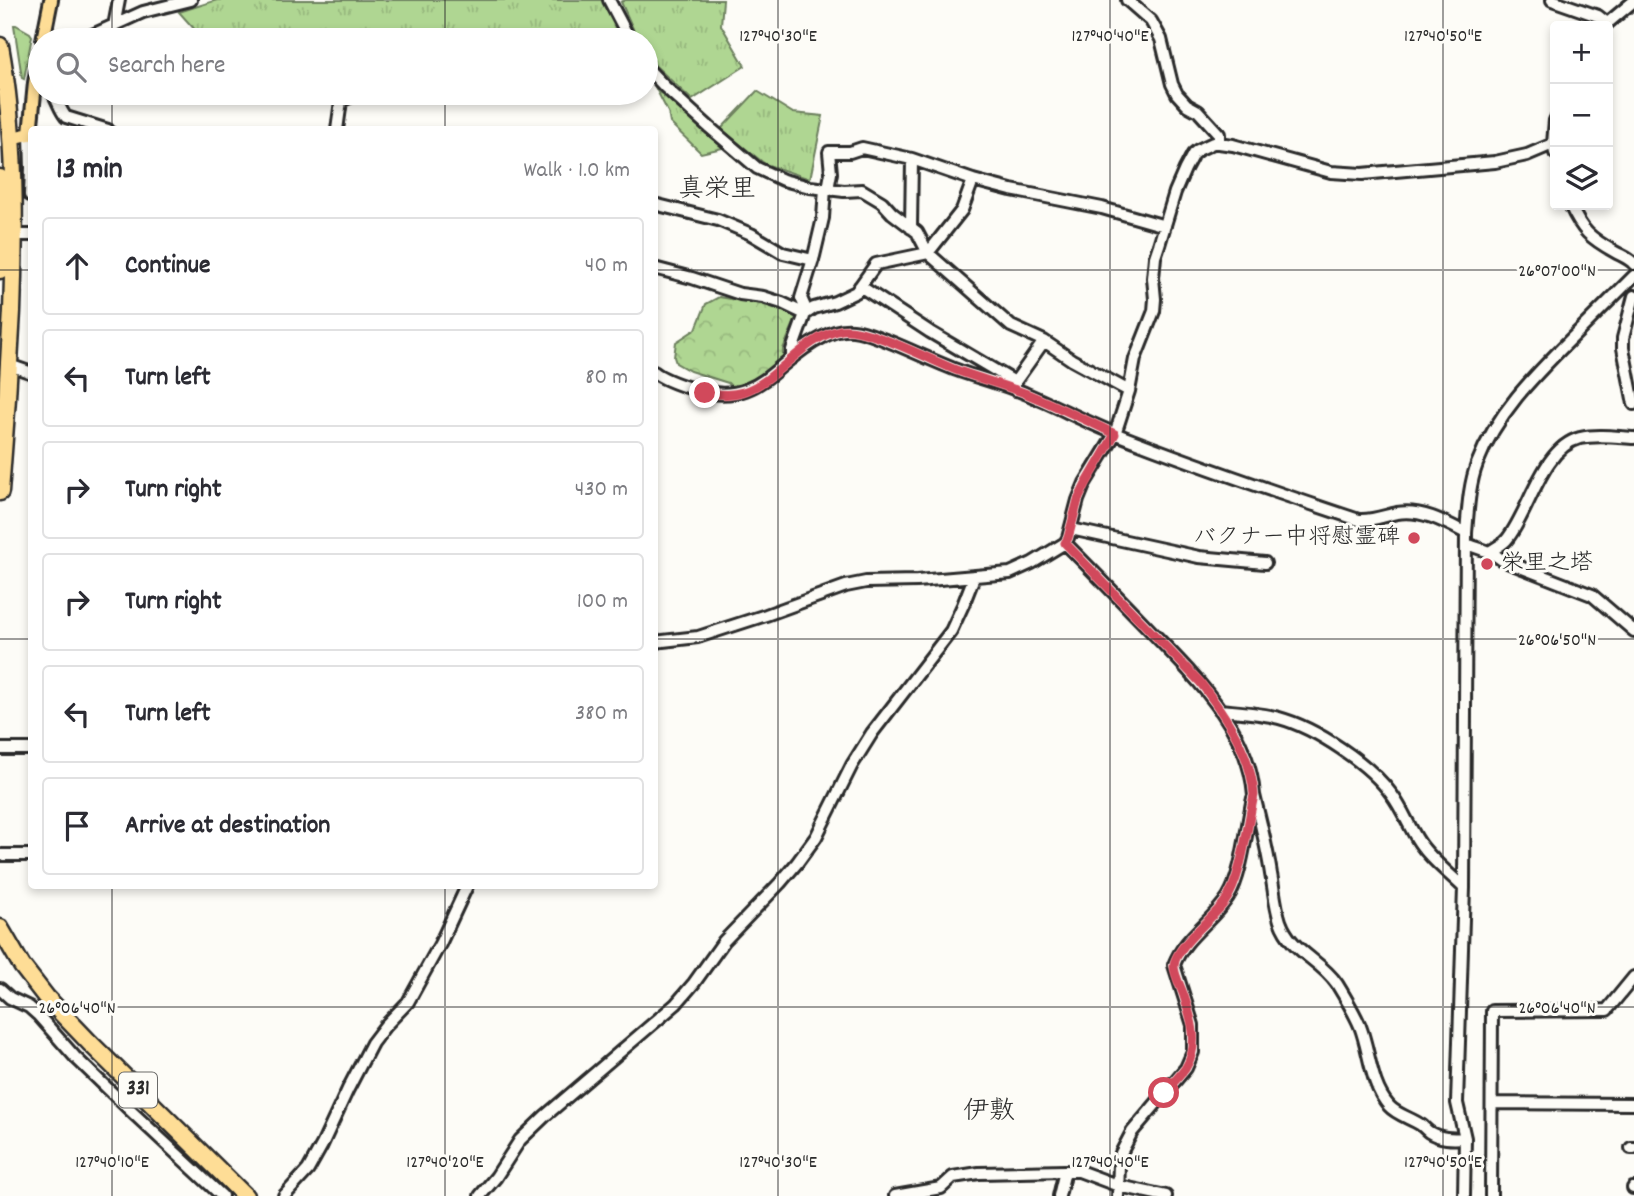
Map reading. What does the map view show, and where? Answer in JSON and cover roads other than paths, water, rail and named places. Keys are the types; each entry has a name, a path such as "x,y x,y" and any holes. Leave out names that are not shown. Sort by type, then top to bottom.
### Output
{"highway":[{"path":"0,47 12,138 0,270"},
{"path":"0,178 5,234 9,365 0,492"},
{"name":"331","path":"0,920 0,929 22,966 46,997 222,1189 245,1196"}],"main road":[{"path":"45,28 51,0"},
{"path":"31,126 34,105"},
{"path":"12,138 28,134"}],"street":[{"path":"114,26 119,0"},
{"path":"109,28 143,12 191,0"},
{"path":"609,0 624,28"},
{"path":"1127,0 1151,21 1161,39 1177,94 1187,105 1198,111 1219,134 1219,143"},
{"path":"1552,0 1598,16 1602,21"},
{"path":"1611,21 1634,1"},
{"path":"658,80 757,168 783,180 827,189 862,190 882,202 917,232 928,253 1011,326 1044,341 1072,360 1129,391"},
{"path":"60,105 66,117 95,126"},
{"path":"338,126 340,105"},
{"path":"658,642 698,637 846,586 866,582 1010,573 1032,564 1065,543 1078,500 1115,434 1129,391 1135,359 1154,311 1155,257 1175,192 1189,160 1206,145 1233,145 1331,172 1362,174 1495,162 1550,149"},
{"path":"792,358 792,350 805,314 802,298 823,218 831,173 829,152 850,152 862,148 912,159 1011,190 1102,208 1166,226"},
{"path":"911,228 912,159"},
{"path":"805,314 856,292 876,264 928,253 962,210 973,180"},
{"path":"658,205 718,220 751,234 783,253 813,260"},
{"path":"1572,210 1584,231 1634,264"},
{"path":"5,234 28,235"},
{"path":"658,269 740,294 763,297 805,314"},
{"path":"1464,1196 1465,1138 1457,1103 1464,888 1468,507 1476,467 1498,421 1537,373 1634,275"},
{"path":"860,286 1015,386 1115,434 1223,475 1359,520 1367,521 1400,513 1421,513 1437,518 1502,560 1592,595 1634,631"},
{"path":"1634,296 1623,348 1634,404"},
{"path":"658,377 705,393 740,393 755,387 772,375 811,342 828,334 855,330 958,370 1015,386"},
{"path":"1015,386 1044,341"},
{"path":"9,365 28,372"},
{"path":"1491,551 1509,537 1548,464 1567,444 1576,439 1594,436 1634,438"},
{"path":"1071,528 1199,557 1265,563"},
{"path":"1065,543 1200,682 1220,710 1247,762 1281,923 1290,939 1335,982 1349,1005 1359,1025 1376,1085 1382,1096 1391,1108 1430,1133 1447,1139 1465,1138"},
{"path":"480,1196 520,1140 676,1004 724,940 797,863 816,836 852,765 872,733 951,631 974,577"},
{"path":"1220,710 1282,719 1316,734 1359,762 1380,780 1393,796 1431,857 1464,888"},
{"path":"0,749 28,749"},
{"path":"1118,1191 1121,1153 1132,1132 1186,1068 1192,1052 1192,1025 1174,965 1189,939 1222,906 1232,890 1254,795"},
{"path":"0,855 28,855"},
{"path":"284,1196 308,1170 372,1043 408,1002 440,944 466,889"},
{"path":"1491,1196 1492,1011 1607,1010 1634,976"},
{"path":"0,989 10,998 29,1007 85,1066 222,1189"},
{"path":"1492,1103 1634,1104"},
{"path":"1059,1196 1065,1171"},
{"path":"895,1196 941,1188 953,1177 979,1173 1079,1171 1118,1191 1166,1196"}],"place":[{"name":"バクナー中将慰霊碑","path":"1414,538"},
{"name":"栄里之塔","path":"1487,564"}],"district":[{"name":"真栄里","path":"717,190"},
{"name":"伊敷","path":"989,1112"}]}
